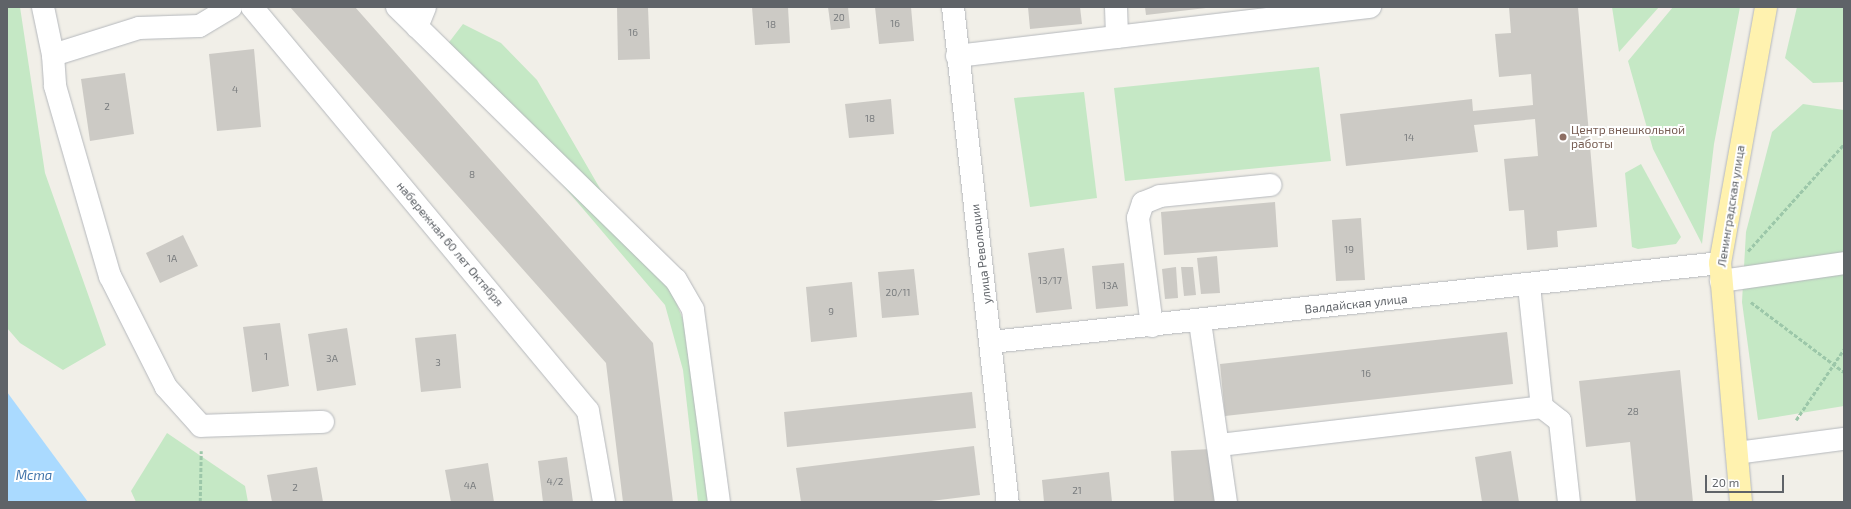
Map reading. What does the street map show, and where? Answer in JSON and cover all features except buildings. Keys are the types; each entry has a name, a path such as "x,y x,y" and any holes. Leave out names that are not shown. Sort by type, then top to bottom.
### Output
{"main road":[{"name":"Ленинградская улица","path":"1741,502 1721,272 1766,7"}],"street":[{"path":"43,7 53,55 55,86 110,276 166,387 201,426 323,422"},
{"path":"53,55 139,28 198,26 231,7"},
{"name":"набережная 60 лет Октября","path":"252,7 588,411 604,502"},
{"path":"397,7 676,280 692,310 718,502"},
{"path":"417,27 425,7"},
{"name":"улица Революции","path":"953,7 957,56 992,342 1008,502"},
{"path":"1116,7 1118,37"},
{"path":"957,56 1370,7"},
{"path":"1152,326 1138,218 1143,203 1160,196 1270,185"},
{"name":"Валдайская улица","path":"992,342 1200,322 1529,286 1844,263"},
{"path":"1529,286 1542,407"},
{"path":"1200,322 1220,445 1226,502"},
{"path":"1220,445 1542,407 1560,421 1569,502"},
{"path":"1737,453 1844,438"}],"path":[{"path":"1746,253 1844,144"},
{"path":"1746,298 1844,372"},
{"path":"1794,423 1844,349"},
{"path":"200,502 201,426"}],"green space":[{"path":"7,7 20,7 45,173 106,345 63,370 20,343 7,328"},
{"path":"1612,7 1659,7 1619,52"},
{"path":"1673,7 1740,7 1714,144 1702,244 1653,149 1628,61"},
{"path":"1797,7 1844,7 1844,82 1813,83 1785,58"},
{"path":"463,24 501,43 537,80 616,216 661,263 699,361 713,502 698,502 683,370 665,305 526,142 440,54"},
{"path":"1319,67 1331,161 1125,181 1114,88"},
{"path":"1084,92 1097,198 1030,207 1014,98"},
{"path":"1803,104 1844,110 1844,406 1758,420 1742,302 1746,232 1772,132"},
{"path":"1641,164 1681,237 1676,244 1638,249 1632,247 1625,173"},
{"path":"167,433 245,486 248,502 136,502 131,491"}],"water":[{"name":"Мста","path":"7,392 88,502 7,502"}],"place":[{"name":"Центр внешкольной работы","path":"1563,137"}]}
